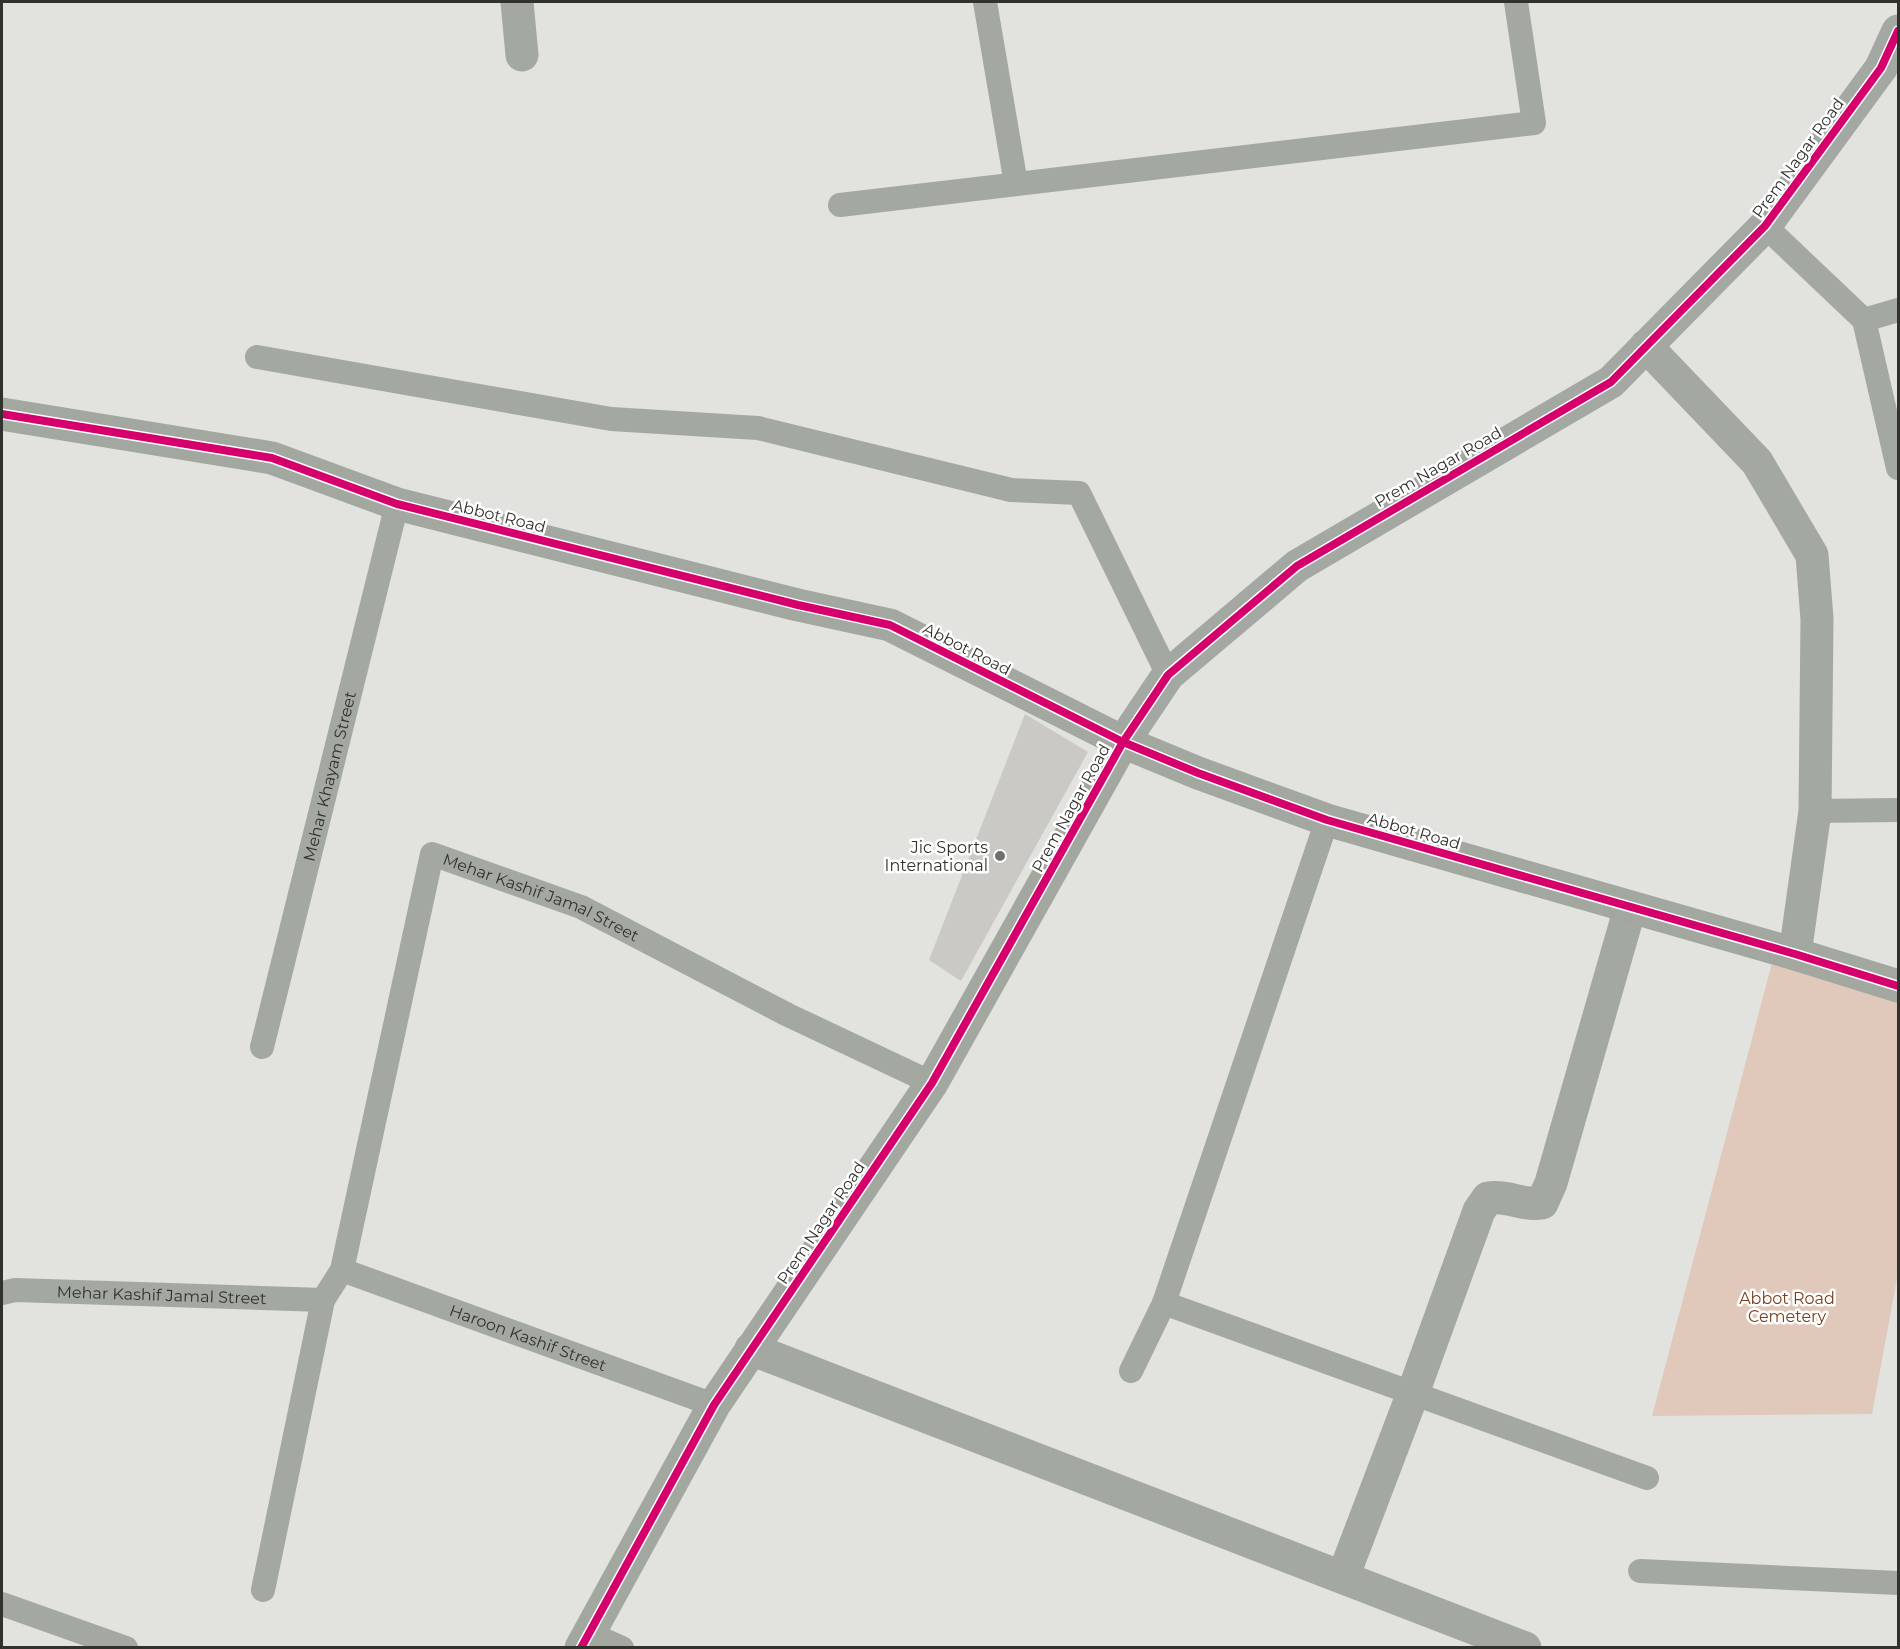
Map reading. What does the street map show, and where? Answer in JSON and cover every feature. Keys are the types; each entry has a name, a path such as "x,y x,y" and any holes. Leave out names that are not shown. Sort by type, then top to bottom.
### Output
{"street":[{"path":"517,2 522,55"},
{"name":"Prem Nagar Road","path":"585,1640 714,1405 932,1083 1123,742 1167,675 1297,566 1611,382 1765,226 1881,68 1899,31"},
{"path":"1646,346 1757,462 1812,555 1817,619 1815,811 1795,954"},
{"name":"Abbot Road","path":"2,414 272,458 397,504 798,605 890,625 1123,742 1198,773 1327,820 1899,986"},
{"path":"1343,1577 1479,1211 1488,1198 1501,1196 1533,1204 1542,1203 1551,1183 1630,908"},
{"path":"751,1349 1525,1647"}],"lane":[{"path":"985,2 1016,184"},
{"path":"840,205 1534,123 1516,2"},
{"path":"1765,226 1863,320 1899,468"},
{"path":"1863,320 1899,310"},
{"path":"257,357 612,419 758,428 1011,490 1079,493 1167,675"},
{"name":"Mehar Khayam Street","path":"262,1047 397,504"},
{"path":"1815,811 1899,810"},
{"path":"1131,1371 1164,1303 1327,820"},
{"name":"Mehar Kashif Jamal Street","path":"263,1590 323,1300 342,1270 432,854 581,907 789,1015 932,1083"},
{"name":"Haroon Kashif Street","path":"342,1270 714,1405"},
{"name":"Mehar Kashif Jamal Street","path":"2,1293 15,1290 323,1300"},
{"path":"1164,1303 1647,1478"},
{"path":"1640,1571 1899,1583"},
{"path":"2,1604 126,1647"},
{"path":"585,1640 622,1647"}],"green space":[{"name":"Abbot Road Cemetery","path":"1776,948 1898,986 1898,1273 1872,1414 1652,1416"}],"building":[{"name":"Jic Sports International","path":"1025,714 1088,752 961,981 929,960"}],"cycle path":[{"path":"581,1648 714,1405 932,1083 1123,742 1168,675 1297,566 1611,382 1765,226 1881,68 1898,31"},
{"path":"2,414 272,458 397,504 798,605 890,625 1123,742 1198,773 1327,820 1795,954 1898,986"}],"place":[{"name":"Jic Sports International","path":"1000,856"}]}
